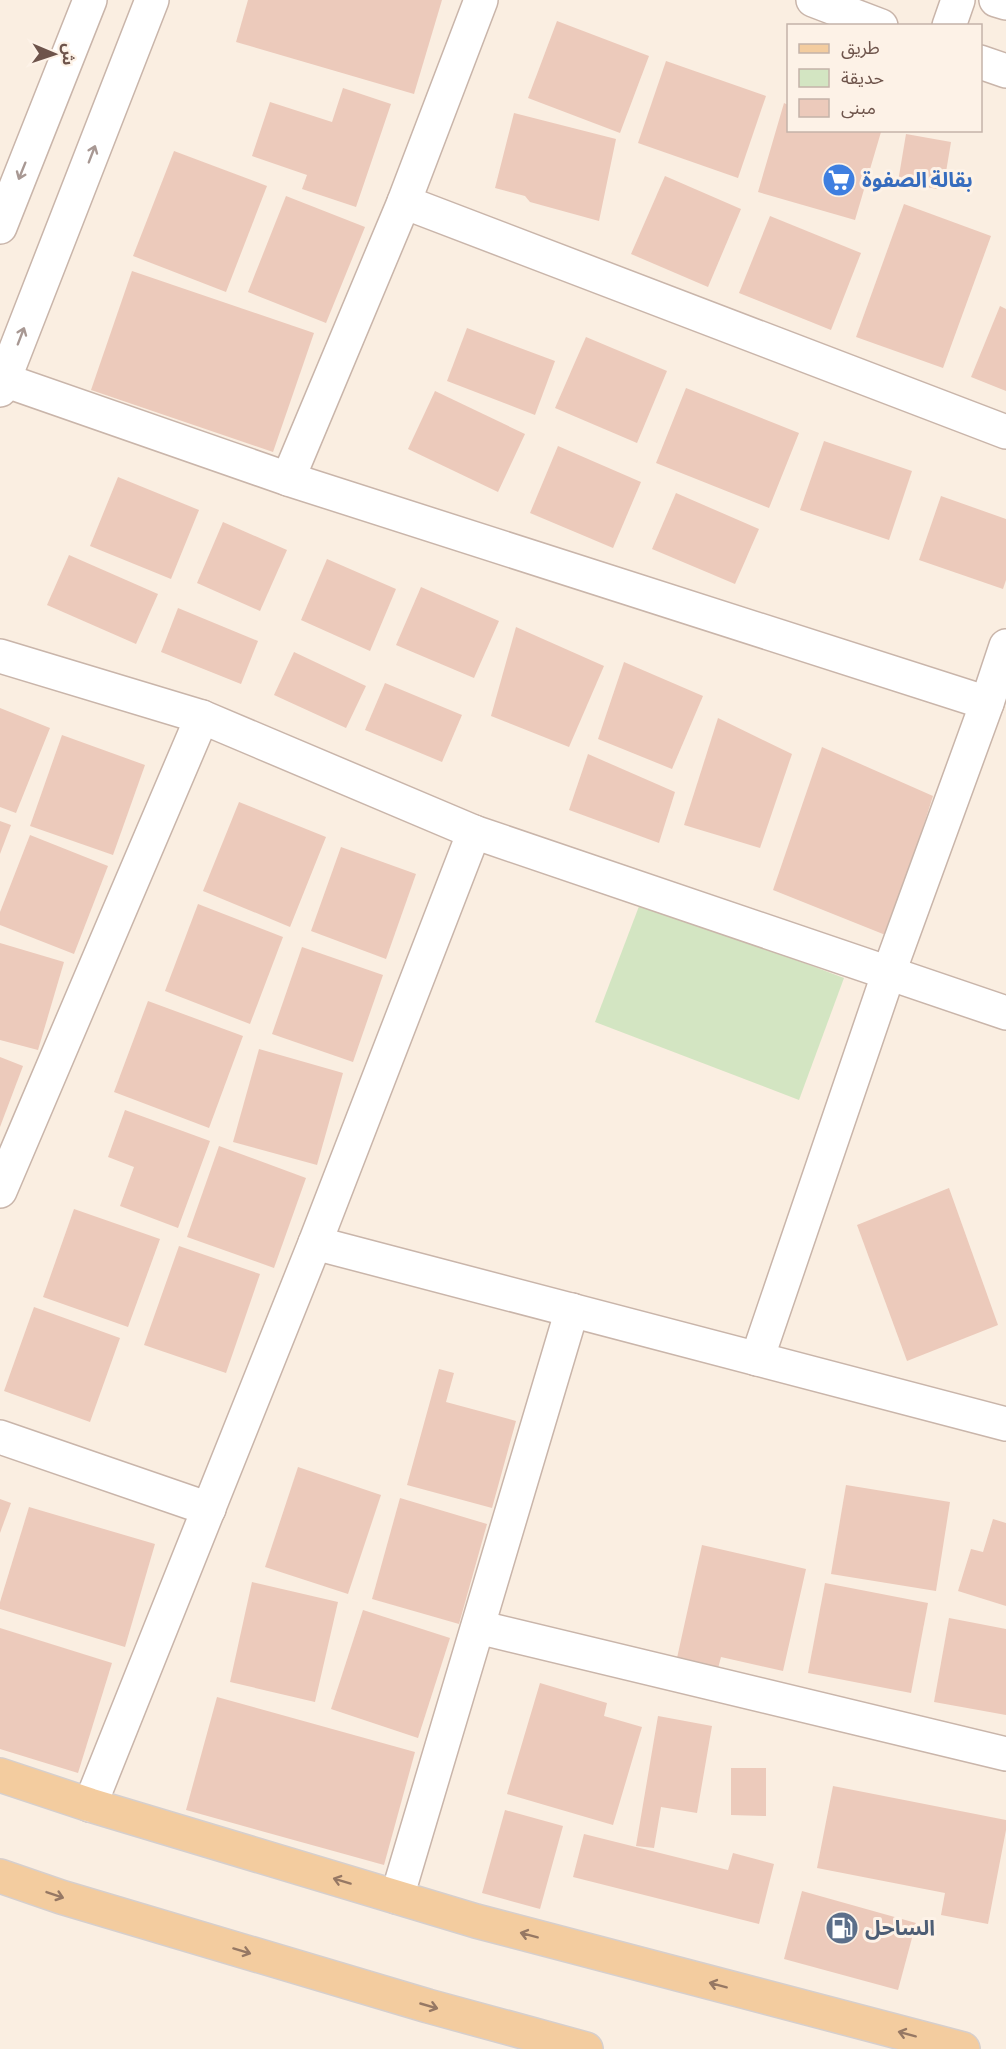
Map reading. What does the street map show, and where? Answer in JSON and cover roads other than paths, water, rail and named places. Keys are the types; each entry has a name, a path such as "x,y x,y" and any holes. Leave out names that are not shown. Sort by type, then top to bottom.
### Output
{"main road":[{"path":"0,1775 90,1805 476,1921 963,2049"},
{"path":"0,1876 61,1897 428,2006 586,2049"}],"street":[{"path":"0,227 90,0"},
{"path":"152,0 2,385 987,703"},
{"path":"288,479 404,202 482,0"},
{"path":"813,0 876,24"},
{"path":"950,24 958,0"},
{"path":"996,0 1006,3"},
{"path":"404,202 1006,432"},
{"path":"757,1359 889,972 1006,645"},
{"path":"0,656 202,717 474,832 1006,1013"},
{"path":"0,1191 202,717"},
{"path":"90,1805 315,1243 474,832"},
{"path":"315,1243 1006,1424"},
{"path":"397,1897 572,1310"},
{"path":"0,1437 209,1509"},
{"path":"478,1627 1006,1754"}],"place":[{"name":"بقالة الصفوة","path":"839,180"},
{"name":"الساحل","path":"842,1928"}]}
